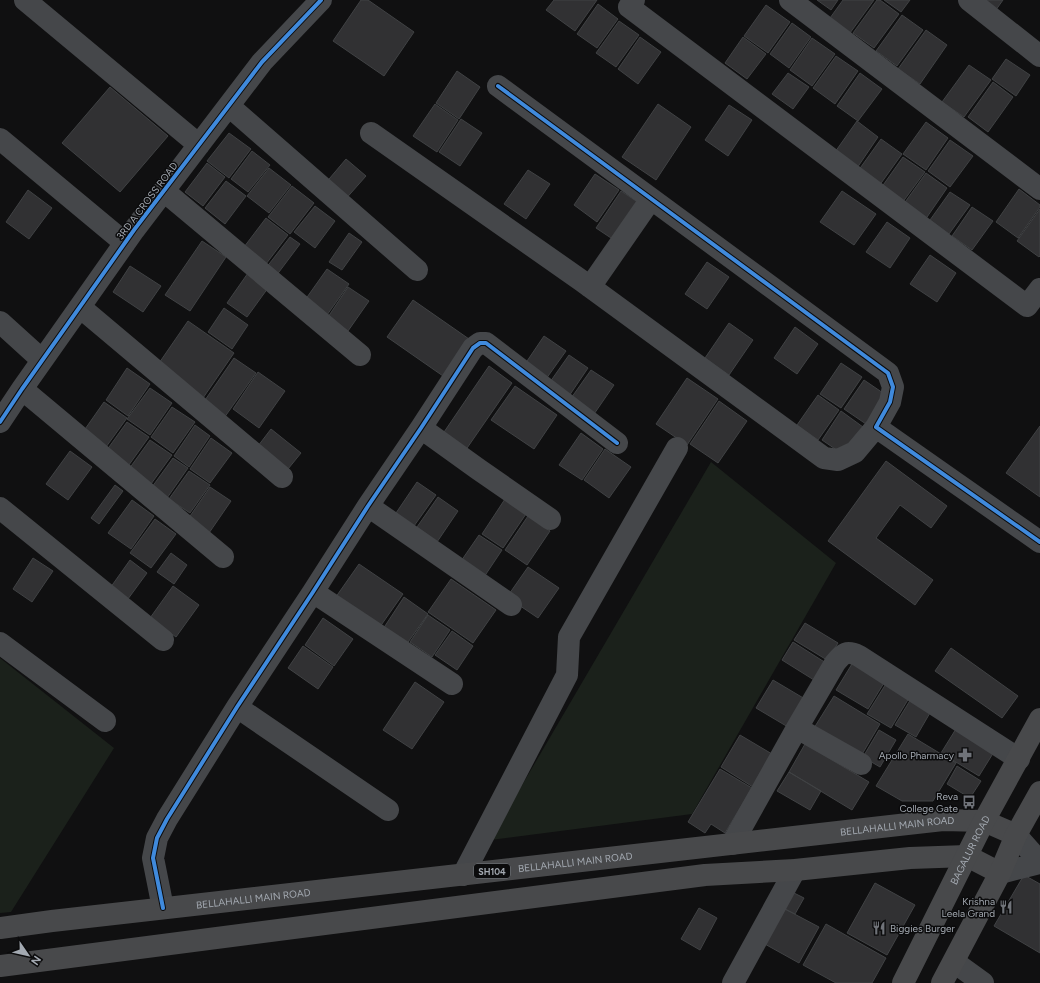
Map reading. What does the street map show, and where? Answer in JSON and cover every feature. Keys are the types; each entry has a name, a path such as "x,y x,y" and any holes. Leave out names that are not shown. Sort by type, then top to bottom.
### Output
{"main road":[{"name":"BAGALUR ROAD","path":"903,983 984,821 1040,719"},
{"path":"942,983 1000,873 1016,835 1040,792"},
{"name":"BELLAHALLI MAIN ROAD","path":"0,928 163,908 943,820 984,821"},
{"name":"SH104","path":"984,821 1016,835"},
{"path":"0,966 705,875 795,870 910,858 967,856 1000,873"}],"street":[{"path":"25,0 199,144"},
{"name":"3RD A CROSS ROAD","path":"0,422 124,243 199,144 262,62 321,0"},
{"path":"634,0 629,7 1027,306 1040,289"},
{"path":"790,0 1040,189"},
{"path":"969,0 1040,56"},
{"path":"371,133 590,287 824,458 838,460 855,452 876,427 890,402 893,387 888,373 498,86"},
{"path":"229,106 416,270"},
{"path":"0,139 124,243"},
{"path":"164,191 360,355"},
{"path":"590,287 651,199"},
{"path":"80,307 282,477"},
{"path":"0,322 42,360"},
{"path":"163,908 153,858 157,838 166,819 237,706 474,348 480,343 486,343 617,443"},
{"path":"22,389 223,556"},
{"path":"876,427 1040,542"},
{"path":"422,428 550,519"},
{"path":"463,875 568,675 569,637 678,448"},
{"path":"368,506 511,605"},
{"path":"0,508 163,640"},
{"path":"313,592 452,684"},
{"path":"0,642 105,721"},
{"path":"732,844 835,663 841,656 847,653 853,653 859,656 1019,759"},
{"path":"237,706 388,810"},
{"path":"797,728 861,764"},
{"path":"1000,873 1040,863 1016,835"},
{"path":"733,983 795,870"},
{"path":"954,962 983,983"}],"shaded area":[{"path":"711,462 836,563 692,814 490,840"},
{"path":"0,658 114,748 11,912 0,913"}],"building":[{"path":"361,0 368,0 414,32 384,76 333,41"},
{"path":"554,0 597,0 575,31 546,10"},
{"path":"817,0 838,0 831,10"},
{"path":"843,0 874,0 850,33 830,18"},
{"path":"877,0 880,0 899,14 874,48 853,33"},
{"path":"884,0 910,0 901,12"},
{"path":"975,0 1003,0 993,14"},
{"path":"598,4 618,19 597,48 577,34"},
{"path":"766,5 790,22 768,53 744,36"},
{"path":"902,15 923,30 897,66 876,51"},
{"path":"619,21 639,35 616,67 596,53"},
{"path":"792,23 811,37 789,68 770,54"},
{"path":"926,30 947,45 920,84 898,69"},
{"path":"640,37 661,52 638,84 618,69"},
{"path":"743,37 766,54 747,79 725,63"},
{"path":"812,38 835,54 812,86 790,70"},
{"path":"836,56 858,71 835,104 813,88"},
{"path":"1006,59 1030,75 1016,96 992,79"},
{"path":"969,65 991,80 964,117 942,102"},
{"path":"457,71 480,87 459,119 436,103"},
{"path":"788,73 809,87 793,109 772,94"},
{"path":"860,73 882,89 858,121 837,106"},
{"path":"993,82 1013,97 988,132 968,117"},
{"path":"110,87 168,136 120,192 62,143"},
{"path":"435,104 458,120 437,152 413,136"},
{"path":"658,104 691,127 656,180 622,157"},
{"path":"729,105 752,120 728,156 705,140"},
{"path":"461,119 482,133 460,166 439,152"},
{"path":"857,121 878,137 857,168 835,152"},
{"path":"926,122 948,138 926,170 903,154"},
{"path":"229,133 251,149 229,178 207,161"},
{"path":"881,139 902,154 879,186 858,171"},
{"path":"950,140 973,156 950,187 928,171"},
{"path":"252,151 270,165 248,192 231,179"},
{"path":"903,157 925,172 902,203 881,188"},
{"path":"346,159 366,176 343,202 324,185"},
{"path":"207,163 225,177 203,206 185,192"},
{"path":"269,168 291,185 269,213 247,196"},
{"path":"528,170 550,184 526,219 504,204"},
{"path":"926,173 947,188 925,220 903,205"},
{"path":"595,174 619,190 597,222 574,205"},
{"path":"226,181 246,196 225,224 205,208"},
{"path":"292,186 314,203 290,234 268,217"},
{"path":"1019,189 1040,205 1040,207 1018,238 996,222"},
{"path":"28,190 52,208 29,239 6,222"},
{"path":"621,191 642,205 617,242 596,228"},
{"path":"842,191 876,214 854,245 820,222"},
{"path":"950,192 970,205 949,234 930,220"},
{"path":"315,206 335,221 315,248 294,232"},
{"path":"972,207 993,221 972,250 952,236"},
{"path":"1040,209 1040,256 1039,257 1017,241"},
{"path":"266,218 288,235 266,264 244,247"},
{"path":"887,222 910,238 890,268 866,252"},
{"path":"349,233 362,242 342,270 329,262"},
{"path":"290,237 300,244 276,276 266,268"},
{"path":"202,241 226,257 190,311 165,295"},
{"path":"930,255 956,273 937,302 910,284"},
{"path":"707,262 729,277 707,309 685,294"},
{"path":"130,266 161,286 143,312 113,292"},
{"path":"327,269 349,284 327,315 305,300"},
{"path":"248,273 268,288 247,317 227,303"},
{"path":"348,287 369,301 348,331 328,317"},
{"path":"413,300 469,339 443,376 387,337"},
{"path":"224,308 248,325 232,349 208,332"},
{"path":"188,321 234,353 203,398 157,366"},
{"path":"729,323 753,340 729,375 705,358"},
{"path":"795,327 818,344 797,374 774,358"},
{"path":"544,336 566,351 546,379 525,364"},
{"path":"569,355 588,368 569,396 550,382"},
{"path":"234,358 256,373 224,418 203,403"},
{"path":"841,363 862,377 841,408 820,394"},
{"path":"489,366 512,383 465,451 442,435"},
{"path":"127,368 150,384 128,416 106,400"},
{"path":"591,370 614,385 592,417 569,401"},
{"path":"258,372 285,391 259,428 233,409"},
{"path":"687,378 718,399 687,445 656,424"},
{"path":"864,380 886,395 866,424 844,409"},
{"path":"515,386 557,415 534,449 491,420"},
{"path":"150,388 172,403 150,435 127,419"},
{"path":"818,395 839,410 818,440 797,425"},
{"path":"719,401 747,421 718,463 690,444"},
{"path":"104,402 127,418 106,447 83,432"},
{"path":"172,407 195,422 173,453 151,437"},
{"path":"841,411 863,427 844,455 822,440"},
{"path":"127,422 149,437 126,469 104,454"},
{"path":"195,425 210,436 189,467 174,456"},
{"path":"1040,426 1040,497 1006,473"},
{"path":"271,429 301,453 288,469 258,446"},
{"path":"581,433 603,449 582,480 559,465"},
{"path":"211,438 232,453 210,483 190,469"},
{"path":"150,440 172,455 151,484 129,469"},
{"path":"605,449 631,467 609,498 584,480"},
{"path":"70,451 92,467 68,500 46,484"},
{"path":"173,458 188,468 167,498 152,487"},
{"path":"886,461 947,506 931,528 900,505 876,538 933,580 915,605 828,541"},
{"path":"189,471 210,485 190,513 169,499"},
{"path":"417,482 436,495 414,526 396,513"},
{"path":"115,485 123,491 99,524 91,518"},
{"path":"210,487 231,501 209,533 188,519"},
{"path":"438,497 458,511 437,542 417,527"},
{"path":"505,499 526,514 503,548 482,534"},
{"path":"132,500 154,516 131,549 108,533"},
{"path":"528,516 550,531 527,565 505,550"},
{"path":"155,519 176,534 151,568 130,553"},
{"path":"479,535 502,550 482,580 459,564"},
{"path":"171,553 187,565 174,584 157,572"},
{"path":"33,558 53,571 32,602 13,589"},
{"path":"130,560 147,573 125,603 108,591"},
{"path":"359,564 403,594 377,631 333,601"},
{"path":"528,567 559,588 538,618 507,597"},
{"path":"451,579 496,610 473,643 428,612"},
{"path":"173,586 199,605 176,637 150,618"},
{"path":"404,597 428,614 406,645 383,629"},
{"path":"428,615 450,630 432,657 410,642"},
{"path":"323,618 353,639 334,666 305,645"},
{"path":"805,623 838,643 827,660 794,640"},
{"path":"452,631 473,646 457,670 435,655"},
{"path":"793,642 826,663 814,680 782,660"},
{"path":"303,646 333,667 318,689 288,668"},
{"path":"951,648 1018,696 1002,718 935,671"},
{"path":"855,659 887,678 868,709 836,690"},
{"path":"889,679 912,693 891,728 867,714"},
{"path":"773,680 805,699 788,727 756,708"},
{"path":"415,682 444,702 412,749 383,730"},
{"path":"914,694 934,706 916,737 895,725"},
{"path":"834,696 880,724 861,756 814,728"},
{"path":"959,724 997,747 979,776 941,753"},
{"path":"879,730 896,740 880,767 863,757"},
{"path":"908,734 956,763 933,801 902,801 876,786"},
{"path":"740,735 772,754 753,787 721,767"},
{"path":"805,744 869,782 852,810 789,772"},
{"path":"957,766 981,781 970,798 947,784"},
{"path":"720,769 752,788 725,833 711,824 705,833 688,822"},
{"path":"789,772 821,791 810,810 777,791"},
{"path":"1024,875 1040,884 1040,953 994,926"},
{"path":"875,883 915,905 887,955 847,933"},
{"path":"792,892 804,898 795,914 783,908"},
{"path":"699,908 717,918 700,950 681,939"},
{"path":"783,908 819,927 799,963 763,943"},
{"path":"826,924 886,958 872,983 836,983 803,965"}],"cycle path":[{"path":"0,422 134,230 262,62 321,0"},
{"path":"498,86 888,373 893,387 890,402 876,427 1040,542"},
{"path":"163,908 153,858 157,838 167,819 237,707 473,348 480,343 486,343 617,443"}],"place":[{"name":"Apollo Pharmacy","path":"965,755"},
{"name":"Reva College Gate","path":"969,802"},
{"name":"Krishna Leela Grand","path":"1006,907"},
{"name":"Biggies Burger","path":"879,928"}]}
